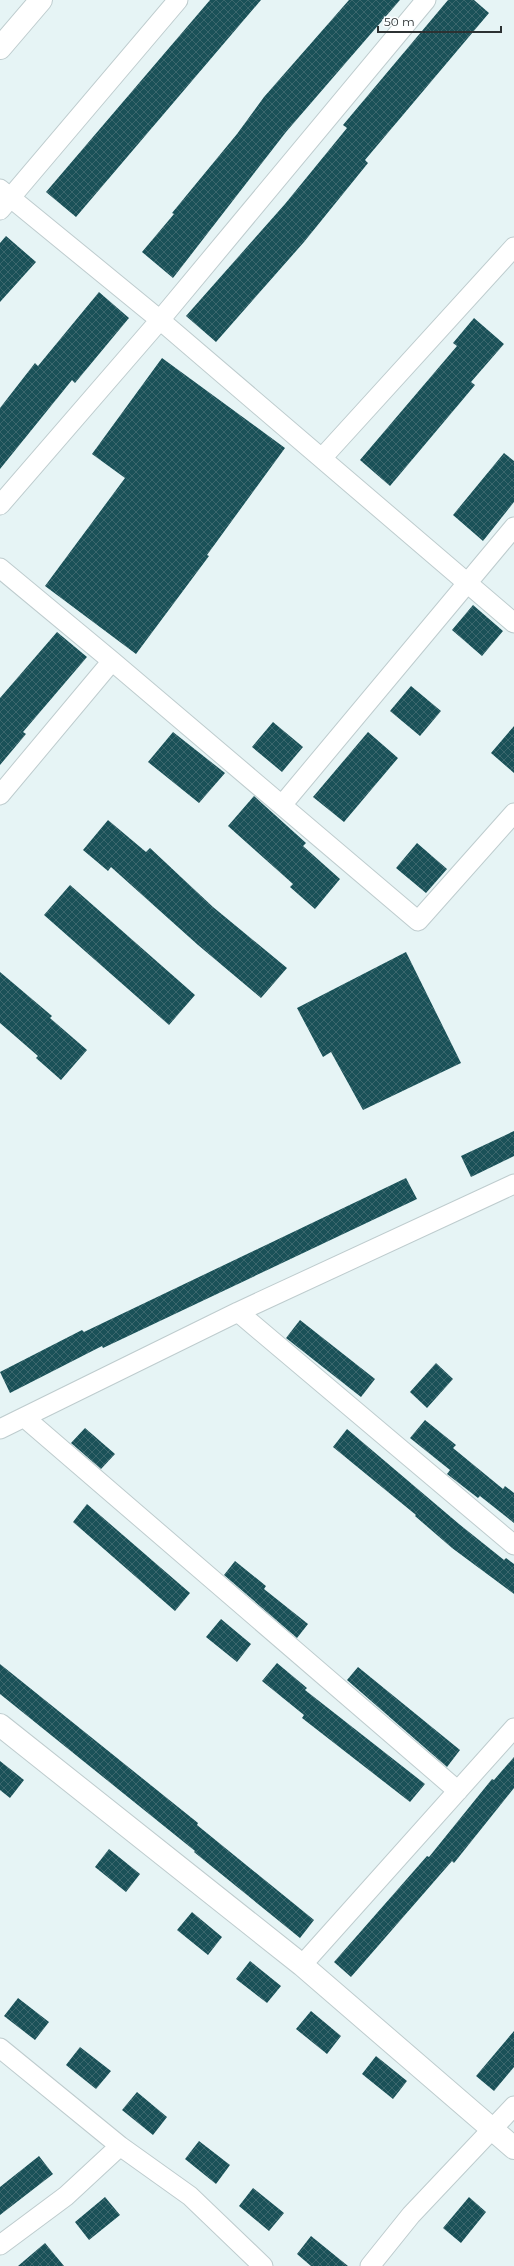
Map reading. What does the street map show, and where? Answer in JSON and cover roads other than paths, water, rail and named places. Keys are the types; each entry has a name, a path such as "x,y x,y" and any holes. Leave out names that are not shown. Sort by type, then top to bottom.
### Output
{"street":[{"path":"0,48 41,0"},
{"path":"178,0 4,198 160,320 514,623"},
{"path":"0,505 160,320 426,0"},
{"path":"322,458 514,247"},
{"path":"282,804 514,527"},
{"path":"0,568 282,804 418,921 514,813"},
{"path":"0,795 112,661"},
{"path":"0,1429 238,1312 514,1184"},
{"path":"238,1312 514,1544"},
{"path":"25,1418 458,1791"},
{"path":"0,1725 302,1965 514,2148"},
{"path":"302,1965 514,1728"},
{"path":"0,2048 120,2146 190,2196 263,2266"},
{"path":"370,2266 411,2215 514,2106"},
{"path":"0,2245 66,2196 120,2146"}]}
